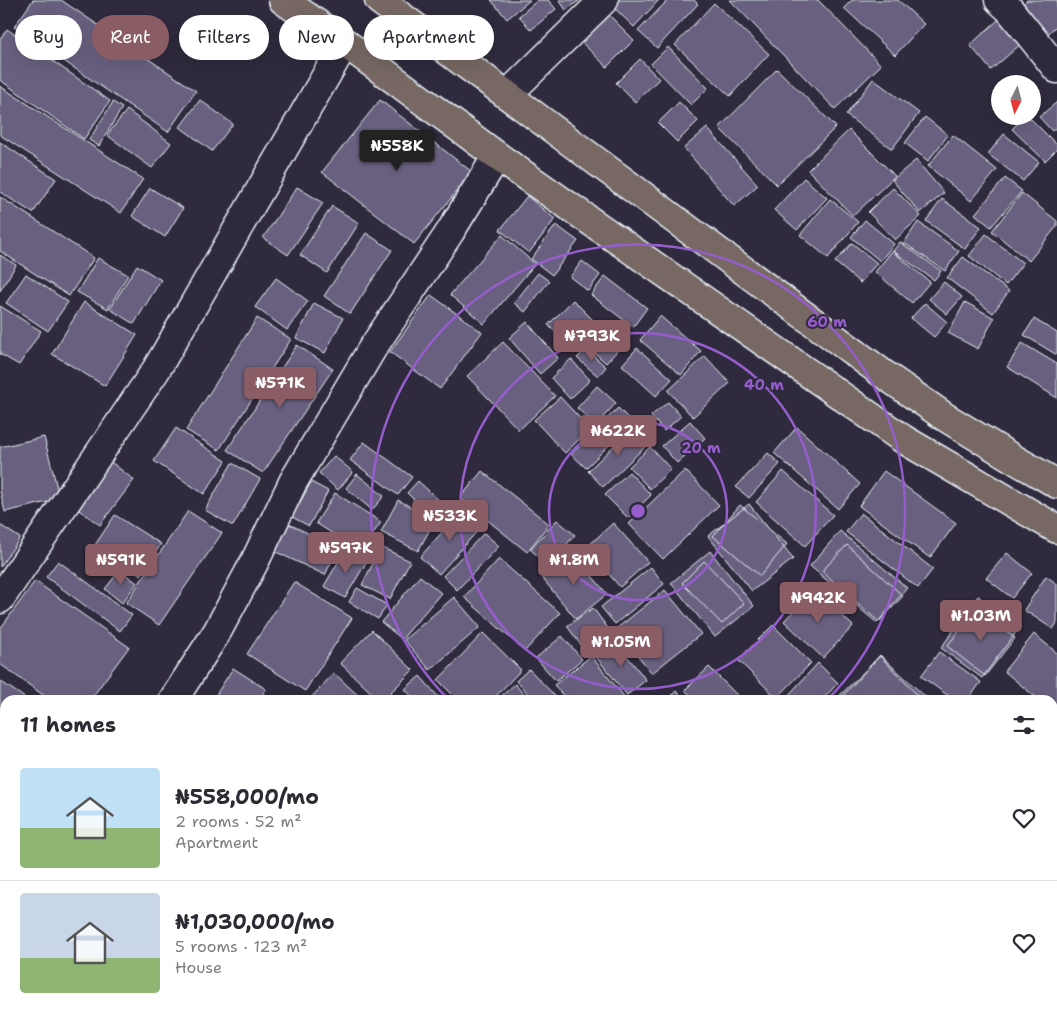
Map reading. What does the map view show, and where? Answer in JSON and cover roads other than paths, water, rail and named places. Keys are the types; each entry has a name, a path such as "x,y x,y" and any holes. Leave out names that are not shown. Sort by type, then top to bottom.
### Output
{"highway":[{"path":"283,0 305,15"},
{"path":"379,0 882,373 945,417 1057,484"},
{"path":"354,50 497,156 903,439 1057,530"}],"street":[{"path":"506,95 604,0"},
{"path":"999,0 1009,8 1057,69"},
{"path":"0,599 156,370 335,60"},
{"path":"176,695 217,632 255,561 293,482 372,349 450,232 497,156"}]}
